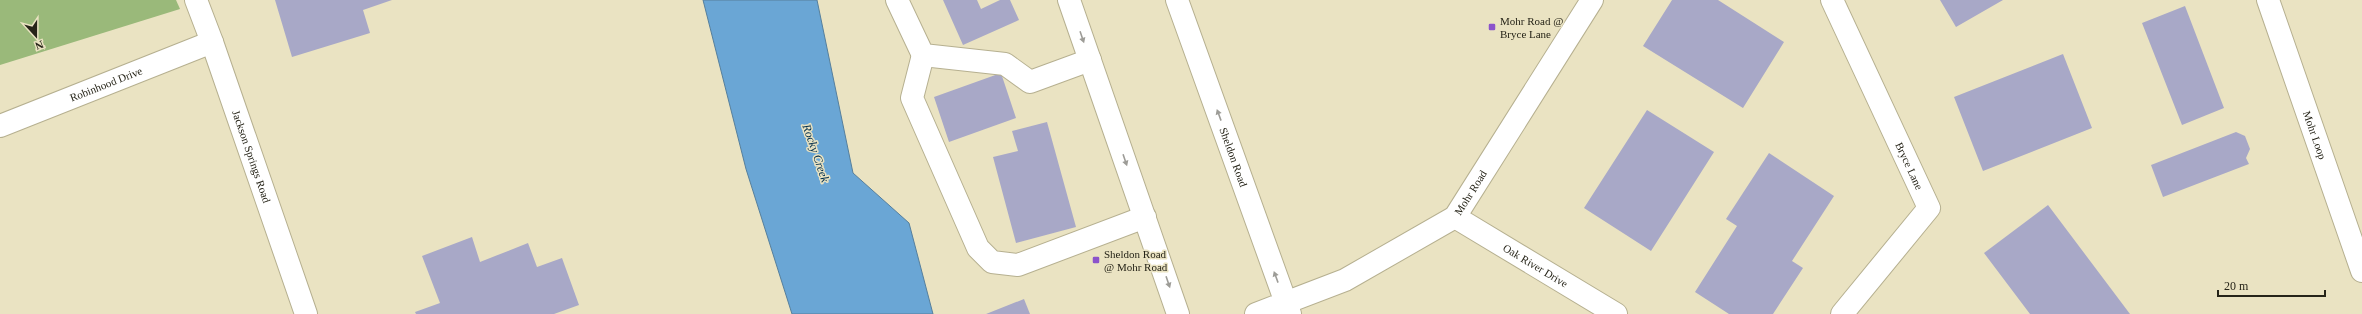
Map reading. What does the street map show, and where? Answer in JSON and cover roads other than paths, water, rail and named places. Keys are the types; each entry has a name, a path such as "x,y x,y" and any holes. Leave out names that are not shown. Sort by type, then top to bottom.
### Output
{"street":[{"name":"Jackson Springs Road","path":"196,0 212,42 306,314"},
{"path":"897,0 924,55 912,98 978,248 992,262 1018,265 1145,217"},
{"path":"1069,0 1178,314"},
{"name":"Sheldon Road","path":"1177,0 1288,308"},
{"name":"Mohr Road","path":"1256,314 1288,308 1345,280 1455,217 1592,0"},
{"name":"Bryce Lane","path":"1832,0 1929,208 1842,314"},
{"name":"Mohr Loop","path":"2268,0 2362,271"},
{"name":"Robinhood Drive","path":"0,126 212,42"},
{"path":"924,55 1005,64 1030,82 1090,60"},
{"name":"Oak River Drive","path":"1455,217 1616,314"}],"water":[{"name":"Rocky Creek","path":"703,0 817,0 853,173 909,223 933,314 792,314 746,169"}],"place":[{"name":"Mohr Road @ Bryce Lane","path":"1492,27"},
{"name":"Sheldon Road @ Mohr Road","path":"1096,260"}]}
